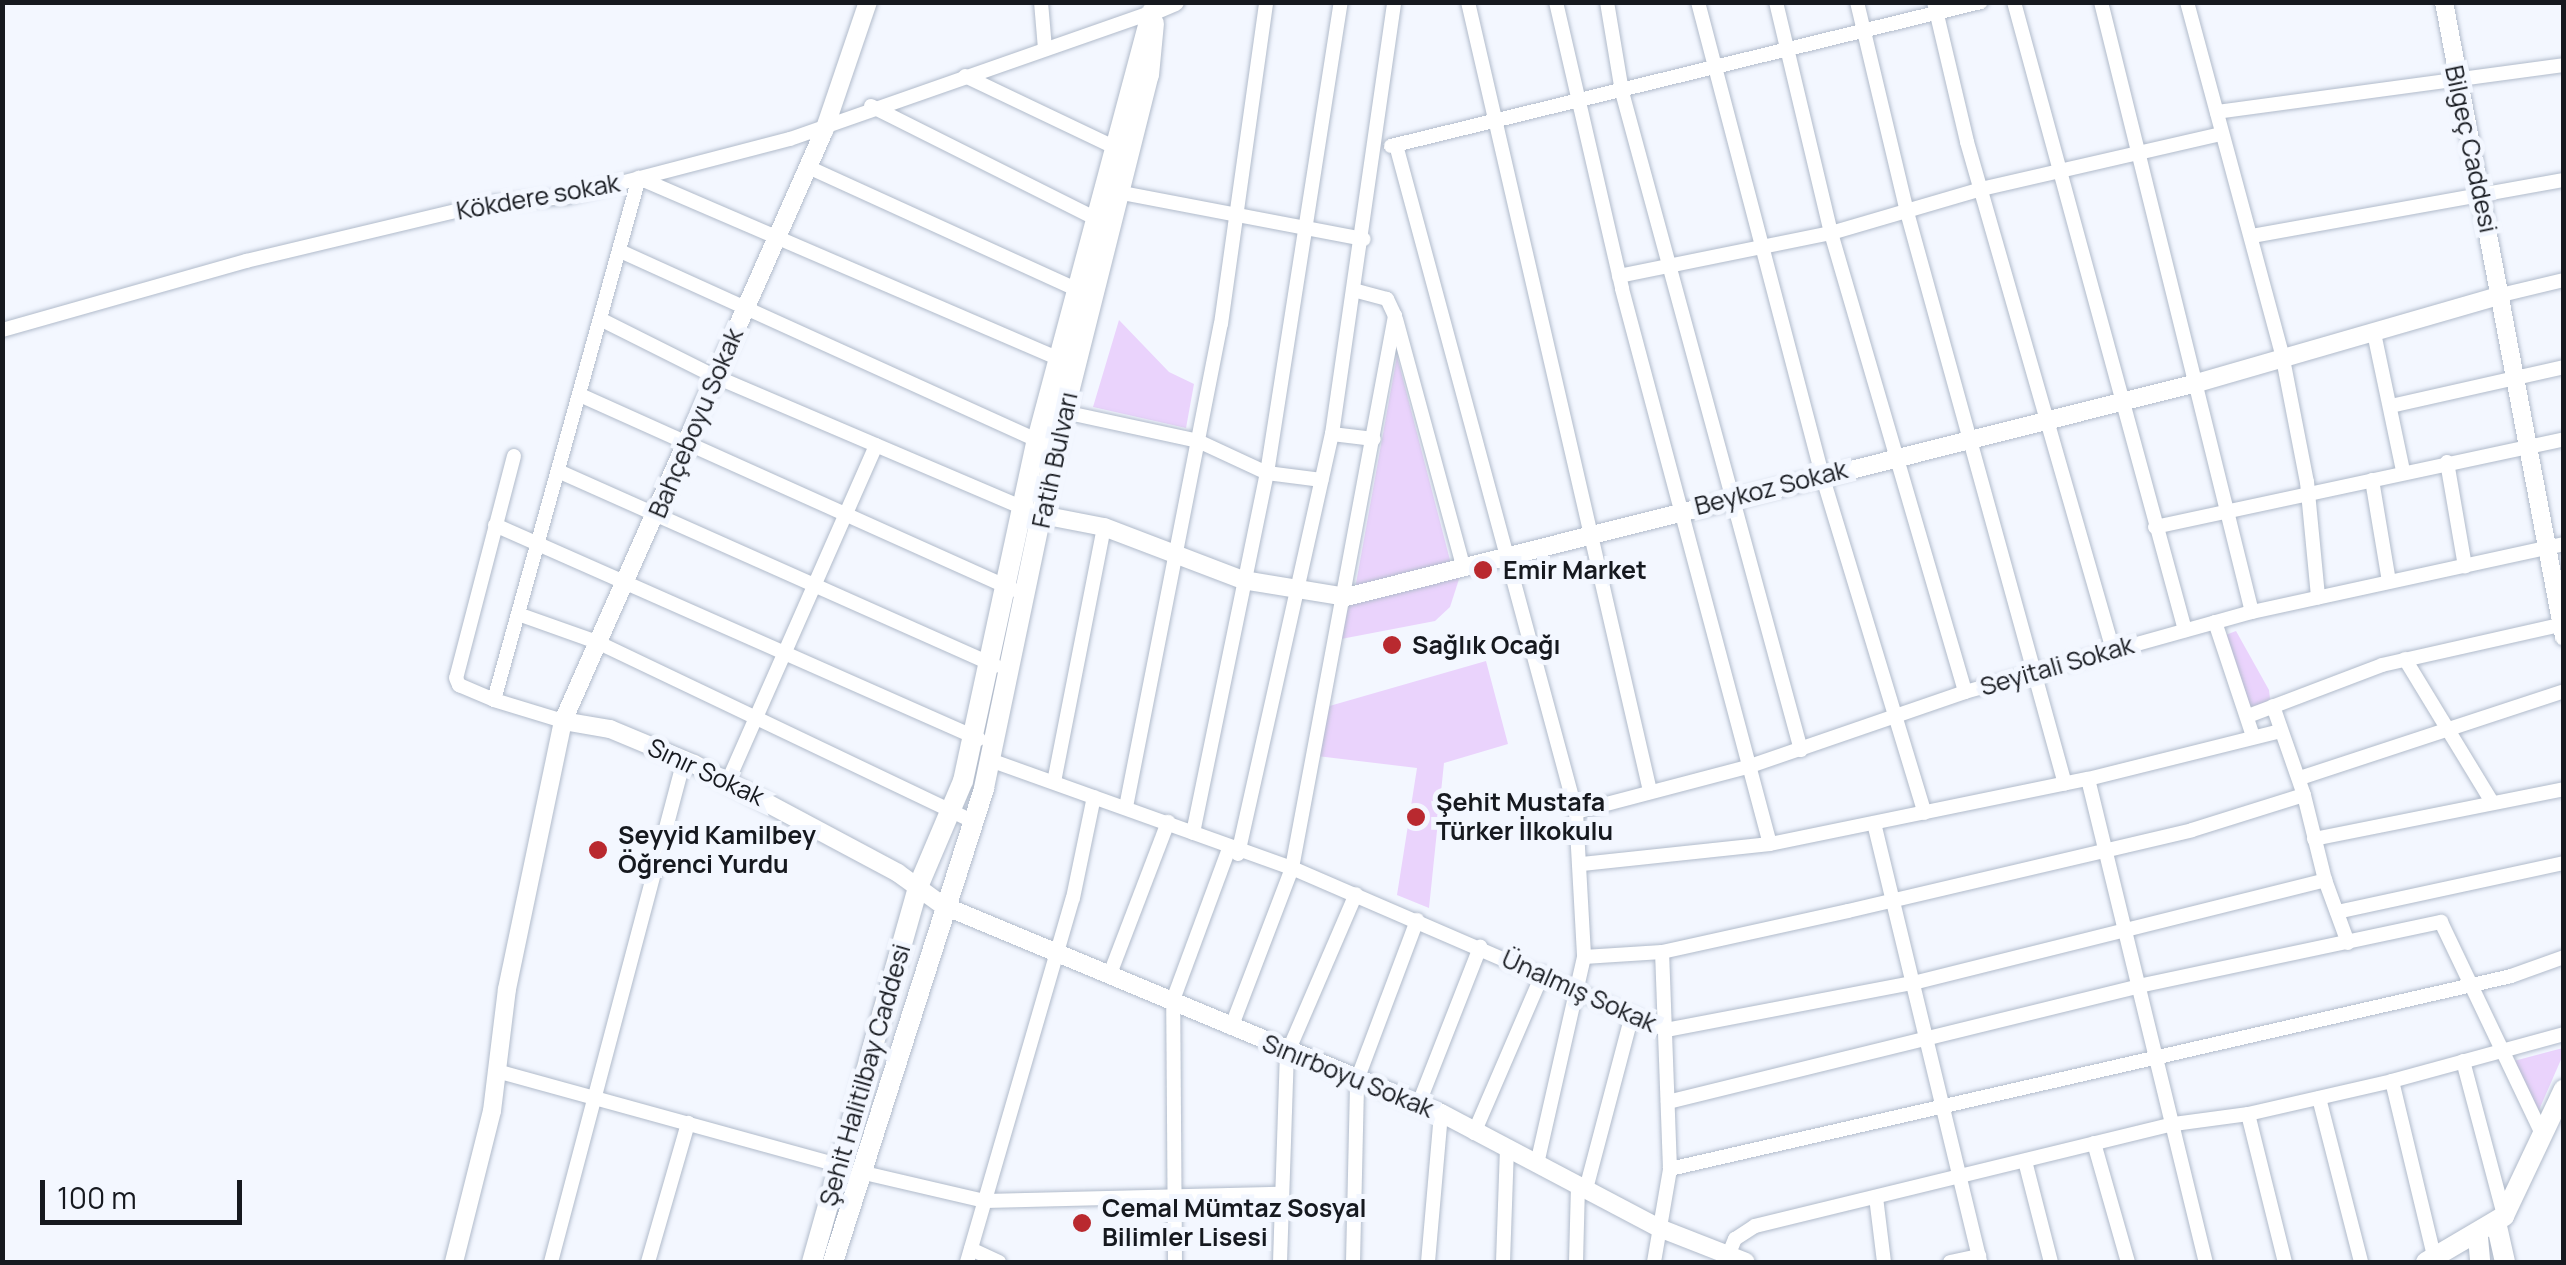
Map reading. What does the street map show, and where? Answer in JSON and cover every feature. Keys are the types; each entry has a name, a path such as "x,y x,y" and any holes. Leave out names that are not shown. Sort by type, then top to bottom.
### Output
{"main road":[{"path":"1032,512 1122,151 1152,12"},
{"path":"1104,222 1122,194 1122,151"},
{"name":"Fatih Bulvarı","path":"1046,444 1064,412 1067,362"},
{"name":"Fatih Bulvarı","path":"942,905 991,753 1026,596 1032,512"},
{"name":"Şehit Halitilbay Caddesi","path":"812,1262 918,887 950,810 972,736 1005,586 1032,512"},
{"name":"Şehit Halitilbay Caddesi","path":"832,1262 942,905"},
{"path":"2431,1261 2478,1237 2500,1219 2564,1089"},
{"path":"2500,1219 2505,1262"},
{"path":"2478,1237 2480,1262"}],"street":[{"name":"Bahçeboyu Sokak","path":"454,1262 497,1070 507,988 563,722 827,124 868,2"},
{"path":"1041,2 1045,48"},
{"path":"1121,2 1124,22"},
{"path":"1152,12 1175,2"},
{"path":"1126,808 1178,552 1237,216 1266,2"},
{"path":"1192,833 1267,473 1341,2"},
{"path":"1175,1262 1173,1000 1233,851 1322,480 1357,292 1394,2"},
{"path":"1468,2 1650,791"},
{"path":"1556,2 1619,276 1770,844"},
{"path":"1607,2 1622,92 1800,750"},
{"path":"1698,2 1822,475 1893,720 1925,812"},
{"path":"1776,2 1831,233 1965,692"},
{"path":"1857,2 1907,212 2065,784"},
{"path":"1376,150 1864,31 1936,8 1981,2"},
{"path":"2014,2 2186,630"},
{"path":"2101,2 2252,612"},
{"path":"2187,2 2283,359 2318,597"},
{"name":"Bilgeç Caddesi","path":"2444,2 2455,82 2530,446"},
{"path":"1936,8 1981,189 2113,650"},
{"name":"Kökdere sokak","path":"2,330 246,261 489,203 567,197 639,178 827,124 1152,12"},
{"path":"2217,112 2564,65"},
{"path":"965,76 1122,151"},
{"path":"871,106 1104,222"},
{"path":"1619,276 1667,263 1762,249 1831,233 1981,189 2222,134"},
{"path":"1396,145 1503,558 1576,812 1582,864 1584,957 1537,1164"},
{"path":"808,167 1086,294"},
{"path":"494,700 639,178 1067,362"},
{"path":"2252,236 2564,180"},
{"path":"1122,194 1306,232 1364,238"},
{"path":"620,251 1046,444"},
{"path":"2501,295 2564,280"},
{"path":"1357,292 1387,299 1395,316 1464,569"},
{"name":"Beykoz Sokak","path":"1032,512 1104,527 1244,580 1297,592 1346,597 2197,383 2501,295"},
{"path":"1231,1028 1292,868 1346,597 1395,316"},
{"path":"602,320 714,376 1032,512"},
{"path":"2374,333 2403,471"},
{"path":"2391,406 2564,367"},
{"path":"580,395 1026,596"},
{"path":"1064,412 1198,440 1267,473 1322,480"},
{"path":"1332,434 1374,439"},
{"path":"2155,527 2564,439"},
{"path":"728,781 876,445"},
{"path":"2248,716 2405,660 2563,629 2554,546 2530,446"},
{"path":"496,525 514,456"},
{"path":"2448,462 2465,566"},
{"path":"558,471 1009,672"},
{"path":"2372,480 2389,582"},
{"name":"Ünalmış Sokak","path":"496,525 539,540 972,736 991,753 1054,782 1168,822 1233,851 1292,868 1543,972 1631,1019 1666,1030 1913,983 2126,933 2324,880"},
{"name":"Sınır Sokak","path":"496,525 456,678 458,685 563,722 610,729 684,760 918,887 942,905"},
{"path":"1054,782 1104,527"},
{"name":"Seyitali Sokak","path":"1576,812 1747,767 1893,720 1965,692 2252,612 2554,546"},
{"path":"518,614 597,642 756,721 971,820"},
{"path":"2216,622 2253,736"},
{"path":"2405,660 2450,728 2490,800"},
{"path":"2300,778 2564,692"},
{"path":"2273,706 2300,778 2324,880 2348,942"},
{"path":"1582,864 1770,844 2088,780 2281,731"},
{"path":"551,1262 684,760"},
{"path":"2088,780 2206,1262"},
{"path":"2314,839 2490,800 2564,789"},
{"path":"1584,957 1662,952 1892,901 2108,851 2304,795"},
{"path":"999,1262 969,1256 1058,950 1094,796"},
{"path":"1110,974 1168,822"},
{"path":"1874,823 1979,1260 1950,1262"},
{"path":"2337,912 2564,864"},
{"path":"1280,1262 1287,1054 1356,894"},
{"name":"Sınırboyu Sokak","path":"942,905 1058,950 1287,1054 1442,1113 1658,1228 1726,1258 1746,1262"},
{"path":"1353,1262 1358,1080 1417,920"},
{"path":"1668,1102 2139,986 2440,922 2499,1054 2544,1136"},
{"path":"1419,1103 1480,946"},
{"path":"1654,1262 1658,1228 1668,1207 1670,1169 1662,952"},
{"path":"1670,1169 2466,986 2564,957"},
{"path":"1474,1133 1543,972"},
{"path":"1576,1262 1582,1187 1631,1019"},
{"path":"1726,1258 1756,1226 2174,1124 2248,1114 2392,1081 2564,1034"},
{"path":"2463,1061 2500,1219"},
{"path":"497,1070 839,1165"},
{"path":"2392,1081 2431,1261"},
{"path":"2318,1098 2362,1262"},
{"path":"1428,1262 1442,1113"},
{"path":"2248,1114 2285,1262"},
{"path":"648,1262 688,1123"},
{"path":"2094,1143 2128,1262"},
{"path":"1503,1262 1507,1150"},
{"path":"2025,1160 2051,1262"},
{"path":"860,1172 985,1202 1280,1194"},
{"path":"1876,1197 1884,1262"}],"shaded area":[{"path":"1119,320 1169,372 1194,384 1186,428 1093,407"},
{"path":"1397,356 1451,564 1355,589"},
{"path":"1460,576 1450,607 1435,621 1341,639 1351,596"},
{"path":"2236,631 2269,690 2270,699 2249,713 2223,636"},
{"path":"1486,661 1508,744 1444,763 1429,908 1397,895 1417,768 1317,756 1326,707"},
{"path":"2563,1048 2563,1055 2538,1112 2514,1061"}],"place":[{"name":"Emir Market","path":"1483,570"},
{"name":"Sağlık Ocağı","path":"1392,645"},
{"name":"Şehit Mustafa Türker İlkokulu","path":"1416,817"},
{"name":"Seyyid Kamilbey Öğrenci Yurdu","path":"598,850"},
{"name":"Cemal Mümtaz Sosyal Bilimler Lisesi","path":"1082,1223"}]}
